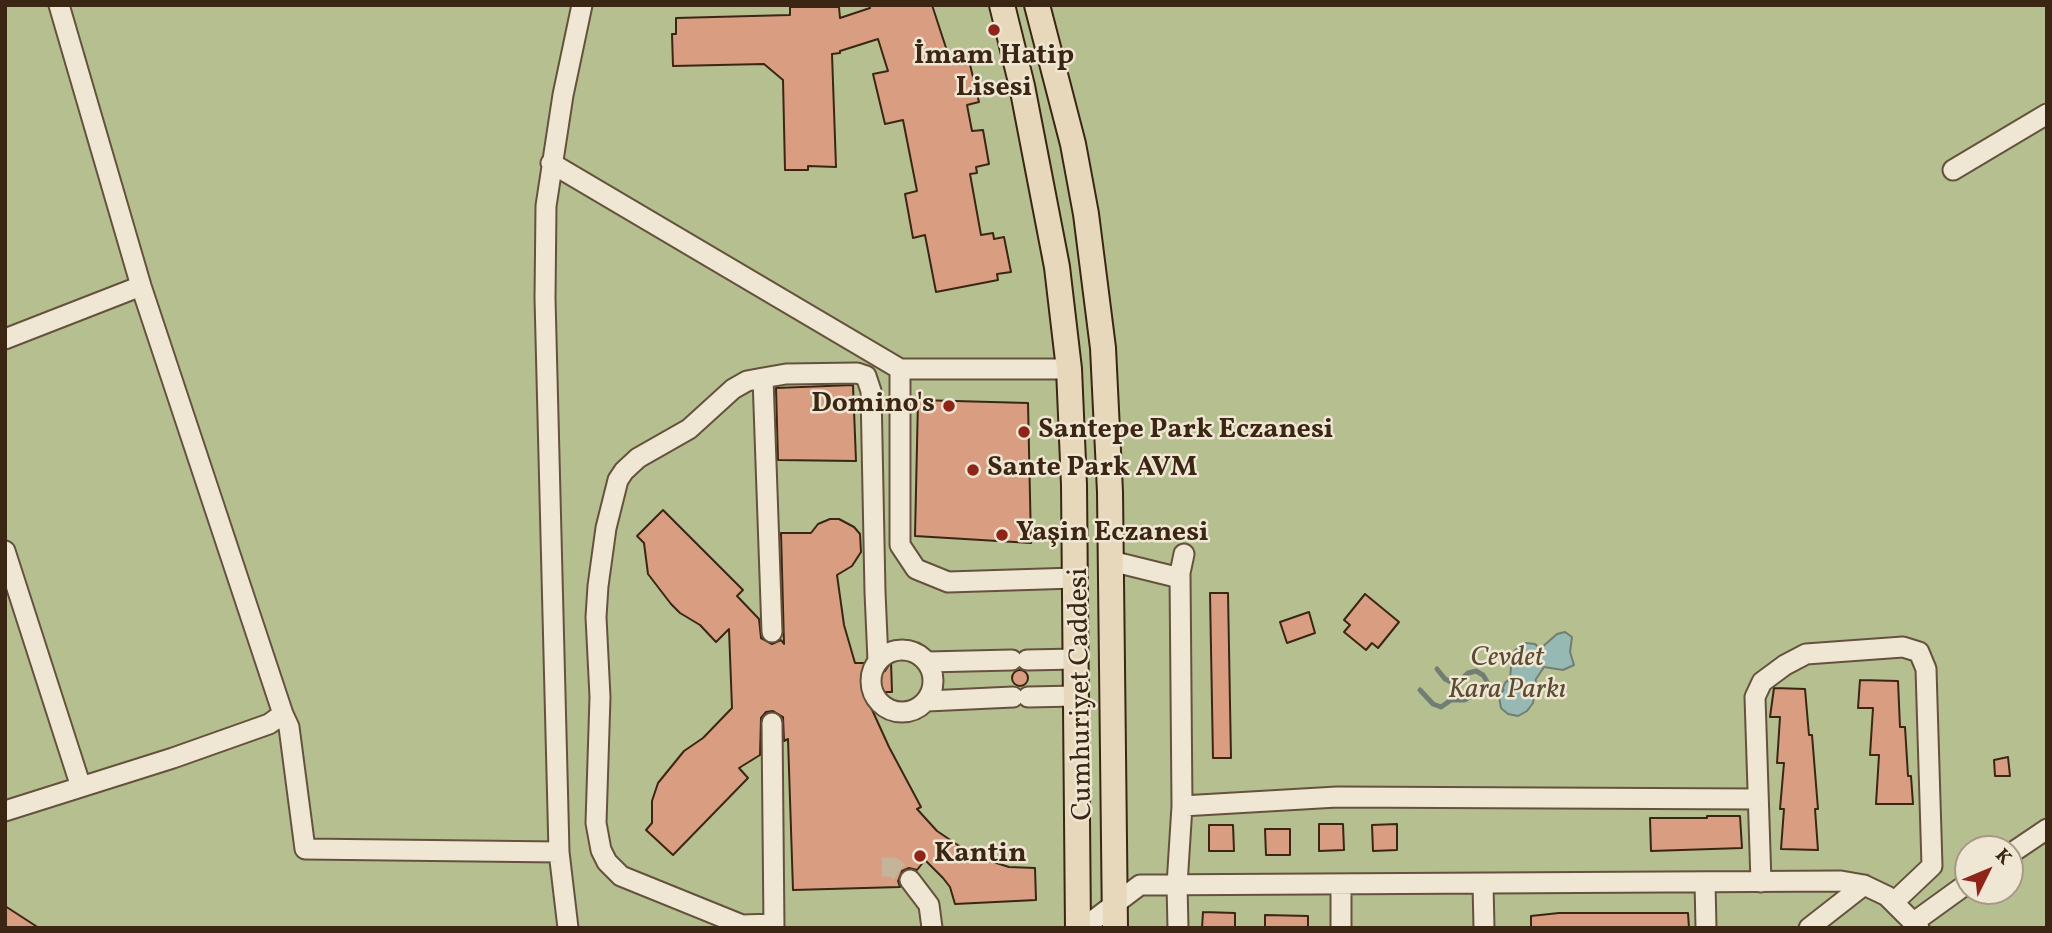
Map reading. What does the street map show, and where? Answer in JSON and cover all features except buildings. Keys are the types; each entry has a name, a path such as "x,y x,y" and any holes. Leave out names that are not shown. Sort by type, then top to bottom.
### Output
{"main road":[{"name":"Cumhuriyet Caddesi","path":"1002,5 1022,86 1055,254 1069,369 1074,471 1081,928"},
{"name":"Cumhuriyet Caddesi","path":"1037,5 1073,144 1097,285 1107,415 1115,928"}],"street":[{"path":"59,5 141,286 289,727 305,849 559,852"},
{"path":"568,928 559,852 545,298 546,206 551,163 582,5"},
{"path":"1953,170 2047,114"},
{"path":"551,163 900,369 1019,363 1069,369"},
{"path":"5,339 141,286"},
{"path":"900,369 900,545 916,569 948,582 1075,578"},
{"path":"772,723 774,926 742,925 621,876 607,862 601,850 596,823 600,697 596,617 604,539 618,480 638,458 689,429 733,388 747,381 786,374 857,373 866,376 870,384 878,661 871,680 881,703 892,710 904,712 918,708 927,701 934,681 927,662 912,651 903,650 885,655 878,661"},
{"path":"763,378 772,632"},
{"path":"5,551 81,787"},
{"path":"1178,928 1177,885 1182,806 1180,578 1184,554"},
{"path":"1111,561 1180,578"},
{"path":"1761,882 1755,697 1762,682 1806,654 1903,647 1919,652 1926,669 1931,866 1894,902"},
{"path":"927,662 1076,659"},
{"path":"927,701 1076,696"},
{"path":"5,811 269,724 283,714"},
{"path":"1182,806 1338,797 1758,799"},
{"path":"2024,845 2047,829"},
{"path":"910,880 929,905 932,928"},
{"path":"1081,928 1140,885 1841,881 1864,885 1887,896 1917,925 1954,895"},
{"path":"1705,882 1706,928"},
{"path":"1483,884 1484,928"},
{"path":"1341,885 1341,928"},
{"path":"1809,928 1864,885"}],"green space":[{"name":"Cevdet Kara Parkı","path":"5,5 2047,5 2047,928 5,928"}],"water":[{"path":"1565,632 1572,637 1570,652 1574,665 1563,670 1544,667 1536,679 1533,703 1527,711 1518,716 1508,714 1501,708 1499,697 1510,678 1515,650 1526,643 1535,644 1540,649 1557,634"}],"waterway":[{"path":"1437,669 1445,679 1453,683 1476,671 1483,675 1489,685 1502,690"},
{"path":"1420,690 1433,704 1441,707 1451,700 1465,700 1489,685"}],"tunnel":[{"path":"882,867 893,867 910,880"}],"place":[{"name":"İmam Hatip Lisesi","path":"994,30"},
{"name":"Domino's","path":"949,406"},
{"name":"Santepe Park Eczanesi","path":"1024,432"},
{"name":"Sante Park AVM","path":"973,470"},
{"name":"Yaşin Eczanesi","path":"1002,535"},
{"name":"Kantin","path":"920,856"}]}
